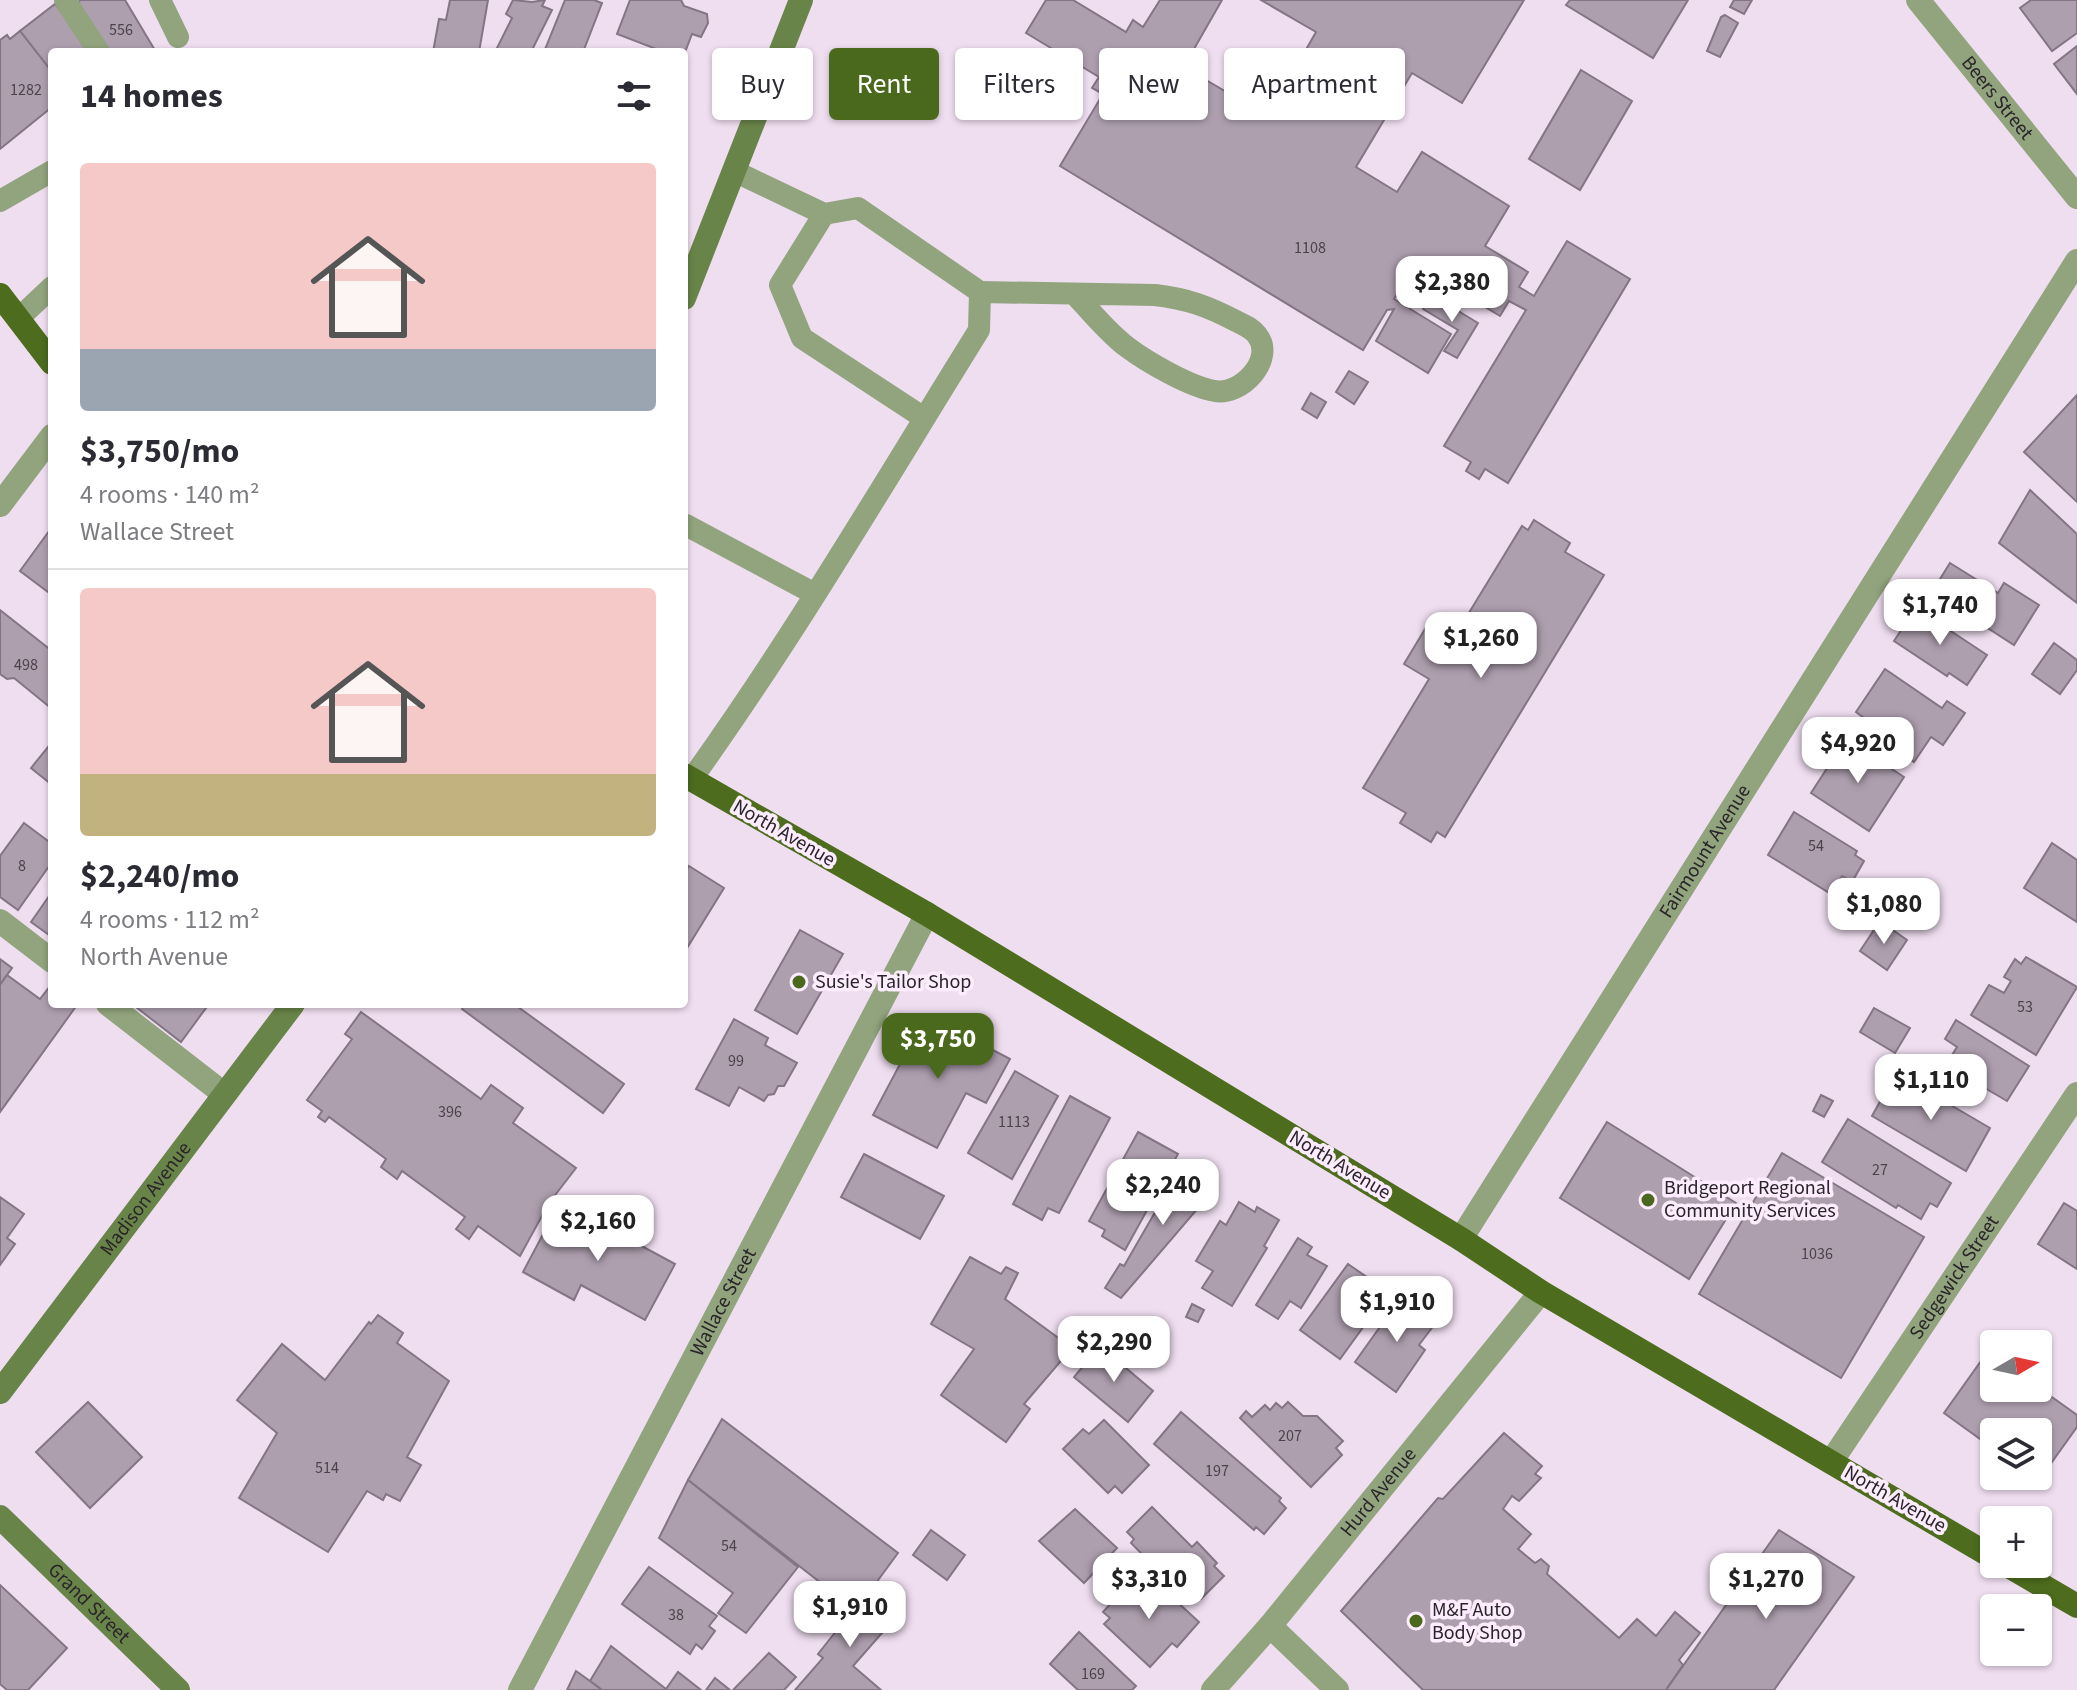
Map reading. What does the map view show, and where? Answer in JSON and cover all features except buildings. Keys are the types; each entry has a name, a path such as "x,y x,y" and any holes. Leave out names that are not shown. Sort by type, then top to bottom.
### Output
{"main road":[{"path":"688,288 801,0"},
{"path":"0,295 48,358"},
{"name":"North Avenue","path":"688,778 927,914 1461,1239 1541,1292 1980,1550"},
{"name":"Madison Avenue","path":"0,1392 290,1008"},
{"name":"Grand Street","path":"0,1517 178,1690"},
{"path":"2029,1578 2077,1606"}],"street":[{"name":"Beers Street","path":"1918,0 2077,197"},
{"name":"Fairmount Avenue","path":"1461,1239 2077,261"},
{"path":"0,505 48,441"},
{"name":"Wallace Street","path":"520,1690 927,914"},
{"path":"0,921 48,958"},
{"path":"113,1008 224,1094"},
{"name":"Sedgewick Street","path":"1831,1462 2077,1094"},
{"name":"Hurd Avenue","path":"1213,1690 1270,1626 1541,1292"},
{"path":"1270,1626 1337,1690"}],"lane":[{"path":"65,0 96,48"},
{"path":"160,0 178,37"},
{"path":"734,171 824,214 858,208 980,292 1155,295 1203,304 1254,331 1260,339 1260,359 1250,378 1242,385 1220,392 1210,391 1178,377 1126,346 1074,294"},
{"path":"0,201 48,173"},
{"path":"824,214 780,285 802,338 924,418"},
{"path":"18,319 48,291"},
{"path":"688,778 729,728 979,330 980,292"},
{"path":"688,526 815,594"}],"place":[{"name":"Susie's Tailor Shop","path":"799,982"},
{"name":"Bridgeport Regional Community Services","path":"1648,1200"},
{"name":"M&F Auto Body Shop","path":"1416,1621"}]}
